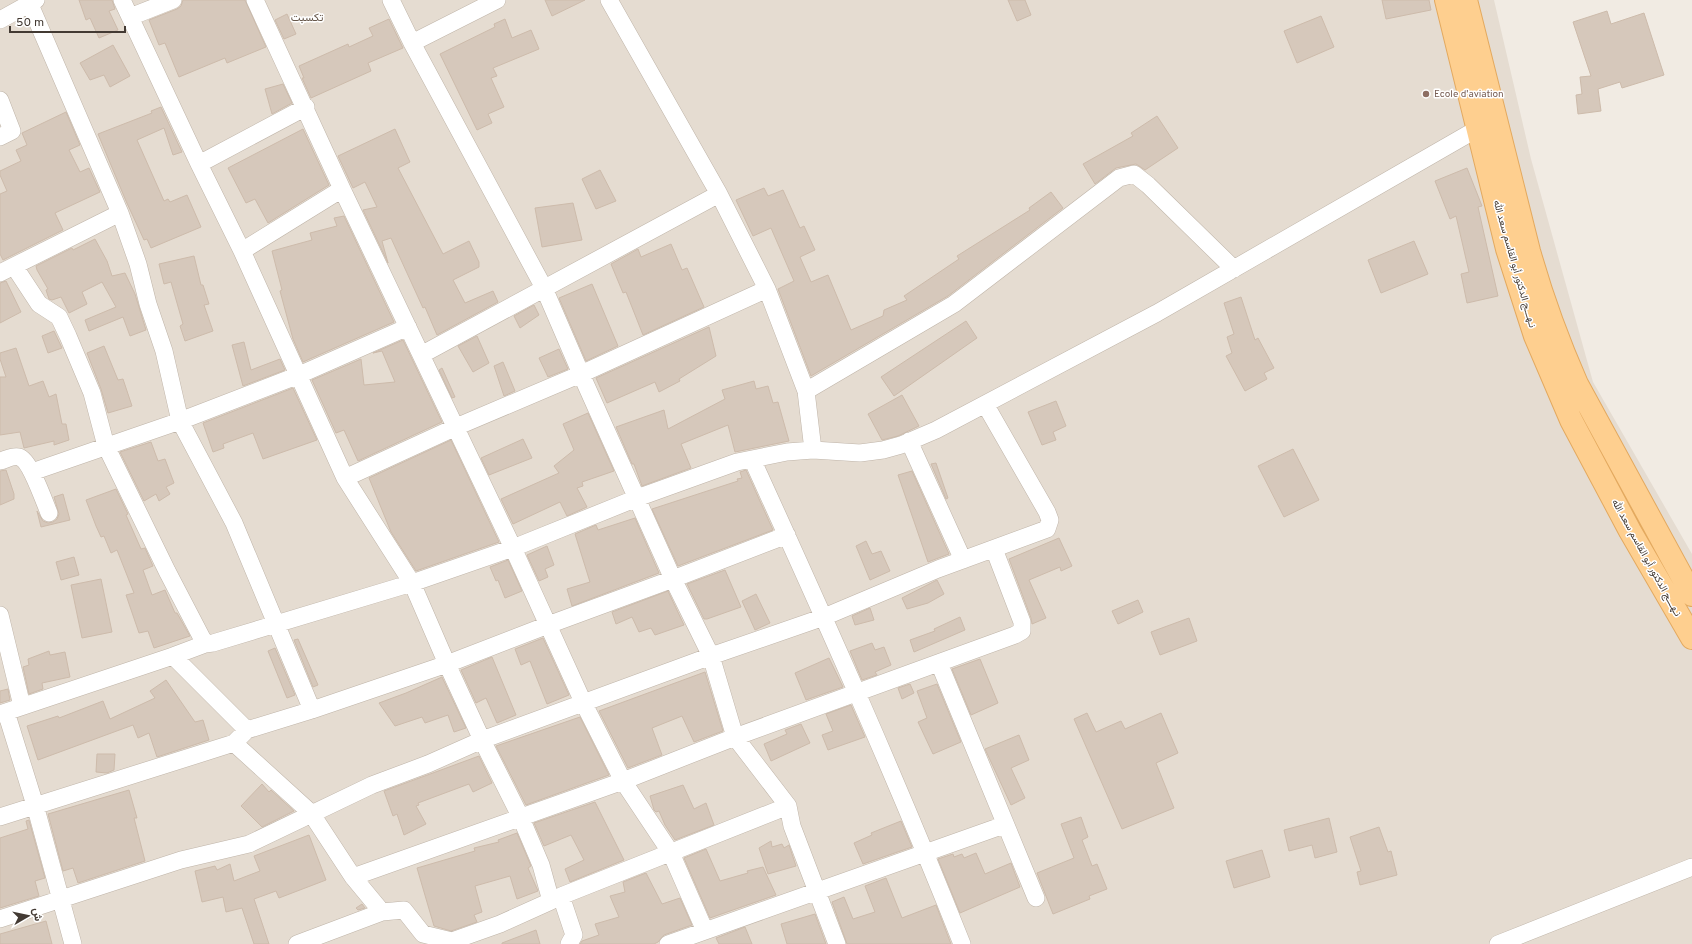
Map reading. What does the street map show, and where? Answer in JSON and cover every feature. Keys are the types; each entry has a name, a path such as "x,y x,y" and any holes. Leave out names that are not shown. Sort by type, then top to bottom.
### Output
{"main road":[{"name":"نـهـــج الدكتور أبو القاسم سعد الله","path":"1446,0 1477,129 1520,293 1552,378 1571,420 1606,486 1692,638"},
{"name":"نـهـــج الدكتور أبو القاسم سعد الله","path":"1466,0 1529,252 1539,287 1562,352 1577,384 1692,595"}],"street":[{"path":"122,0 300,375 345,478 412,583 446,664 521,818 574,935 569,944"},
{"path":"130,17 173,0"},
{"path":"254,0 306,107 342,189 513,548 583,702 623,781 671,853 705,931"},
{"path":"391,0 412,43 544,288 673,579 711,656 735,737 788,806 792,826 838,944"},
{"path":"412,43 497,0"},
{"path":"609,0 719,194 767,289 806,391 814,450"},
{"path":"0,20 31,1 120,213 138,264 148,304 164,350 180,420 234,523 312,710"},
{"path":"0,100 12,131 0,137"},
{"path":"199,164 306,107"},
{"path":"73,944 35,805 3,713 205,644 213,644 412,583 513,548 637,498 752,459 787,452 814,450 860,453 883,450 910,441 936,430 1157,313 1477,129"},
{"path":"806,391 954,304 1119,178 1134,174 1148,185 1234,269"},
{"path":"242,251 342,189"},
{"path":"421,355 719,194"},
{"path":"120,213 7,269 39,304 59,316 92,393 106,446 167,571 205,644"},
{"path":"345,478 581,374 767,289"},
{"path":"32,472 180,420 300,375 408,326"},
{"path":"0,919 181,860 249,844 372,784 428,764 482,740 583,702 824,617 963,560 1047,529 1050,520 985,404"},
{"path":"910,441 963,560"},
{"path":"0,462 19,457 32,472 49,512"},
{"path":"752,459 824,617 926,852 962,944"},
{"path":"0,816 234,743 247,730 312,710 446,664 787,535"},
{"path":"352,877 623,781 735,737 1015,635 1022,631 1022,622 994,549"},
{"path":"0,615 22,706"},
{"path":"173,656 247,730"},
{"path":"939,663 1004,824 1036,898"},
{"path":"234,743 311,813 352,877 382,912"},
{"path":"297,944 382,912 404,910 422,934 452,941 500,924 556,898 788,806"},
{"path":"668,944 818,892 1004,824"},
{"path":"1498,944 1692,866"}],"shaded area":[{"path":"0,0 1494,0 1531,159 1593,382 1692,554 1692,944 0,944"}],"building":[{"path":"79,0 112,0 115,9 109,11 118,30 99,38 90,18 86,20"},
{"path":"183,0 245,0 266,47 227,63 225,58 179,77 165,43 159,45 149,20 177,9 181,6"},
{"path":"545,0 585,0 552,16"},
{"path":"1008,0 1025,0 1031,15 1017,21"},
{"path":"1382,0 1429,0 1431,10 1386,19"},
{"path":"1607,11 1611,24 1644,13 1664,75 1622,88 1620,82 1598,89 1601,111 1578,114 1576,95 1582,94 1580,77 1591,76 1573,22"},
{"path":"287,14 296,34 284,39 275,20"},
{"path":"1321,16 1334,47 1297,63 1284,31"},
{"path":"389,19 403,48 368,63 371,71 311,98 302,78 304,78 299,66 348,44 349,47 373,36 369,28"},
{"path":"505,19 512,38 531,30 539,49 493,68 497,76 491,78 504,107 488,114 492,123 477,130 440,54 495,27 494,24"},
{"path":"113,45 130,76 110,87 104,75 90,80 80,63"},
{"path":"283,84 292,103 272,114 265,89"},
{"path":"161,107 182,152 173,155 164,128 137,140 164,201 168,199 170,202 187,195 201,227 151,248 147,239 144,240 98,134 152,113 151,111"},
{"path":"66,112 80,145 69,150 80,172 89,168 100,192 55,213 63,230 3,260 0,254 0,194 7,191 0,175 0,171 21,161 16,150 27,145 22,133"},
{"path":"1157,116 1178,148 1145,170 1136,164 1116,168 1095,184 1083,164 1133,136 1131,133"},
{"path":"303,129 329,185 268,223 255,199 246,203 228,168"},
{"path":"395,129 410,162 398,168 443,254 469,241 479,262 479,267 453,280 465,303 493,291 498,302 437,335 391,238 382,241 388,263 363,210 377,207 365,182 353,188 338,156"},
{"path":"1467,168 1482,206 1478,207 1498,296 1467,303 1461,274 1469,272 1456,216 1450,219 1435,181"},
{"path":"600,170 616,201 596,209 582,179"},
{"path":"764,188 768,196 783,190 800,228 804,226 815,250 800,257 811,282 828,275 851,330 883,316 884,310 907,300 904,296 959,259 957,256 1030,210 1029,208 1051,192 1063,208 948,296 811,376 778,289 794,281 771,228 753,236 736,200"},
{"path":"573,203 582,240 542,247 535,208"},
{"path":"344,216 394,322 303,362 293,339 280,291 282,290 272,251 312,240 310,233 337,226 334,218"},
{"path":"95,239 107,261 112,276 125,273 135,294 146,330 130,336 123,317 89,331 85,320 116,307 102,282 82,292 87,304 69,313 61,297 52,300 49,299 46,290 48,289 36,266 72,248 73,250"},
{"path":"1414,241 1428,274 1381,293 1368,260"},
{"path":"671,244 682,270 687,268 704,307 643,335 626,292 623,293 611,264 638,249 641,257"},
{"path":"194,256 201,285 203,285 209,304 204,305 213,331 185,341 180,326 183,324 171,282 164,284 159,264"},
{"path":"6,281 21,312 0,323 0,283"},
{"path":"592,284 618,346 586,361 559,298"},
{"path":"1241,297 1255,340 1258,338 1274,368 1264,373 1267,379 1245,391 1226,356 1232,353 1227,337 1234,334 1224,303"},
{"path":"534,305 539,315 520,328 514,316"},
{"path":"966,321 977,338 894,396 881,377"},
{"path":"709,327 716,356 679,379 680,381 659,392 655,382 607,403 596,378"},
{"path":"54,331 62,348 48,353 42,336"},
{"path":"477,336 489,363 473,372 458,346"},
{"path":"403,340 442,422 358,461 344,430 336,433 312,380 361,359 364,385 395,382 382,351 373,353"},
{"path":"244,342 251,370 280,359 285,370 243,386 232,345"},
{"path":"104,346 118,380 123,379 132,406 108,413 101,389 87,353"},
{"path":"16,348 29,386 43,381 49,397 56,394 62,424 66,424 69,440 54,445 54,441 24,448 20,432 0,435 0,377 6,377 0,359 0,353"},
{"path":"559,349 568,369 548,377 539,358"},
{"path":"503,362 515,391 504,396 494,366"},
{"path":"442,368 455,397 452,398 439,370"},
{"path":"754,381 756,389 768,386 773,403 778,402 789,441 735,452 728,425 681,444 691,468 642,486 634,464 632,464 616,427 664,410 668,429 725,399 722,390"},
{"path":"293,388 317,440 263,459 253,433 223,444 224,448 213,452 203,423"},
{"path":"902,395 919,426 898,436 882,440 868,414"},
{"path":"1056,401 1066,426 1053,432 1056,440 1042,445 1028,412"},
{"path":"588,413 614,471 582,482 583,486 577,488 587,507 567,516 560,502 513,524 501,499 559,473 554,466 574,450 563,424"},
{"path":"523,439 532,458 489,475 481,458"},
{"path":"451,440 499,542 416,571 391,532 369,478"},
{"path":"151,442 158,461 165,459 174,483 166,487 170,494 159,501 156,494 144,501 120,452"},
{"path":"1293,449 1319,500 1284,517 1258,466"},
{"path":"936,463 948,498 946,499 931,464"},
{"path":"6,470 14,494 14,499 0,505 0,471"},
{"path":"746,470 773,530 678,566 652,509 738,481 737,479 742,478 740,472"},
{"path":"912,471 949,554 928,562 898,475"},
{"path":"116,489 128,514 126,515 141,549 145,548 153,566 143,570 152,595 165,590 175,613 177,613 190,636 154,648 148,631 139,633 126,595 134,593 117,550 111,553 104,536 101,537 86,500"},
{"path":"63,494 70,520 41,527 37,511 43,521 48,523 53,522 57,519 59,514 54,497"},
{"path":"635,518 659,573 572,606 567,589 590,582 575,534 596,525 598,530"},
{"path":"1059,538 1072,566 1061,571 1060,567 1029,580 1046,618 1032,624 1009,559"},
{"path":"866,541 872,554 881,551 890,571 870,580 856,546"},
{"path":"547,546 554,565 545,569 548,577 539,581 527,555"},
{"path":"74,557 79,575 61,580 56,562"},
{"path":"508,560 522,591 505,598 498,580 496,581 490,567"},
{"path":"725,570 741,607 704,619 687,584"},
{"path":"101,579 112,632 82,638 71,585"},
{"path":"937,580 944,594 928,603 907,609 902,598"},
{"path":"668,591 684,625 655,635 651,628 639,632 632,617 616,624 612,612"},
{"path":"756,594 770,623 755,630 742,601"},
{"path":"1138,600 1143,612 1118,624 1112,611"},
{"path":"870,608 874,620 855,625 852,616"},
{"path":"960,617 965,630 914,652 910,640 935,631 934,629"},
{"path":"1189,618 1197,641 1160,655 1151,632"},
{"path":"543,638 569,695 547,704 530,661 521,665 515,649"},
{"path":"298,639 318,685 313,687 294,640"},
{"path":"872,643 875,650 884,647 891,665 875,672 877,675 862,680 850,651"},
{"path":"275,648 295,695 287,698 268,651"},
{"path":"49,651 50,655 65,652 70,677 42,683 43,689 29,694 23,667 29,665 28,659"},
{"path":"492,657 516,715 497,723 486,698 476,703 461,670"},
{"path":"829,658 843,687 806,700 795,673"},
{"path":"980,659 998,703 971,715 952,669"},
{"path":"705,672 723,731 694,742 682,716 652,728 662,755 628,768 599,711"},
{"path":"442,677 466,728 454,732 448,715 425,723 422,717 395,726 379,703 406,693"},
{"path":"166,680 195,722 203,720 209,740 157,757 149,733 138,738 133,725 38,760 27,726 58,716 59,718 103,701 110,719 155,698 150,691"},
{"path":"910,684 914,693 902,699 898,688"},
{"path":"937,684 961,742 933,754 918,722 927,718 917,691"},
{"path":"8,689 10,700 0,703 0,691"},
{"path":"851,705 865,737 828,750 822,735 833,731 826,714"},
{"path":"1087,713 1096,732 1121,721 1125,729 1161,713 1178,753 1156,763 1174,808 1122,829 1074,719"},
{"path":"580,717 609,775 526,805 496,746"},
{"path":"801,724 810,743 771,761 764,744 787,734 785,730"},
{"path":"1019,735 1029,760 1011,768 1025,798 1011,805 985,749"},
{"path":"97,754 115,754 114,770 107,773 96,772"},
{"path":"479,756 492,783 473,792 469,784 418,803 419,805 416,806 426,824 404,835 397,814 393,816 384,791"},
{"path":"262,784 269,792 271,790 294,811 262,827 241,806"},
{"path":"683,785 694,809 706,803 714,825 675,840 665,825 659,811 656,812 654,810 650,796"},
{"path":"129,790 137,818 134,818 145,861 78,883 73,868 63,871 48,814"},
{"path":"595,802 624,860 570,882 565,869 584,860 571,835 544,846 534,823"},
{"path":"1081,817 1088,837 1082,840 1092,866 1097,864 1107,889 1089,896 1090,899 1053,914 1037,873 1074,858 1061,824"},
{"path":"1329,818 1337,852 1315,858 1312,845 1289,851 1284,830"},
{"path":"29,820 45,878 35,881 39,896 0,908 0,838 28,829 26,821"},
{"path":"901,821 912,847 863,864 854,843 872,835 871,833"},
{"path":"1379,827 1388,852 1391,851 1397,875 1360,885 1357,872 1361,871 1350,837"},
{"path":"517,833 531,866 528,868 538,891 517,899 510,876 475,886 482,912 474,915 477,922 451,931 434,926 417,868 475,851 474,848 499,842 498,840"},
{"path":"309,835 326,880 279,898 276,891 254,899 269,944 254,944 242,908 226,912 223,897 202,902 195,871 215,866 217,870 230,864 234,881 260,871 254,856"},
{"path":"771,841 772,847 782,844 784,848 789,845 796,866 768,874 759,848"},
{"path":"706,849 720,881 763,867 776,895 710,918 684,858"},
{"path":"1262,850 1270,877 1234,888 1226,861"},
{"path":"976,853 985,874 1011,863 1020,887 960,913 938,859 953,854 954,857 962,854 964,858"},
{"path":"646,873 662,904 680,898 692,925 664,935 654,944 580,944 582,941 599,935 595,924 619,917 610,896 625,892 623,882"},
{"path":"886,878 902,918 936,905 951,944 847,944 832,902 844,897 853,919 875,912 865,886"},
{"path":"362,904 365,908 358,910 356,908"},
{"path":"815,914 826,944 787,944 781,924"},
{"path":"46,921 52,944 0,944 0,934"},
{"path":"745,927 752,944 719,944 716,938"},
{"path":"536,930 540,944 502,944 502,943"}],"place":[{"name":"Ecole d'aviation","path":"1426,94"}],"district":[{"name":"تكسبت","path":"307,18"}]}
